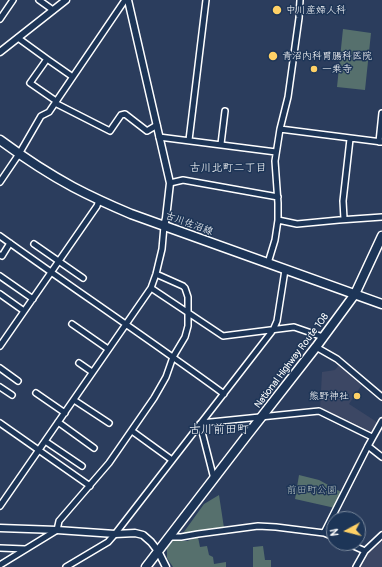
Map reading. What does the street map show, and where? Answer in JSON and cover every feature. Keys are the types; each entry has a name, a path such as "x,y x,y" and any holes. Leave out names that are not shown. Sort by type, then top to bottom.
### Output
{"main road":[{"name":"古川佐沼線","path":"0,140 48,173 72,187 131,214 382,304"},
{"name":"National Highway Route 108","path":"146,567 316,347 355,294 382,236"}],"street":[{"path":"0,19 13,0"},
{"path":"40,0 53,10"},
{"path":"0,52 66,0"},
{"path":"0,182 19,154 41,116 49,112 125,0"},
{"path":"0,506 151,288 156,274 162,249 170,183 128,0"},
{"path":"189,140 206,0"},
{"path":"268,263 278,220 275,161 276,152 288,97 299,18 300,0"},
{"path":"18,38 70,76"},
{"path":"47,59 30,83 55,102 110,131 121,115 125,114 147,130 157,125"},
{"path":"221,144 225,111"},
{"path":"280,129 380,142 382,113"},
{"path":"159,137 276,152"},
{"path":"344,219 343,201 350,138"},
{"path":"170,183 183,180 278,197"},
{"path":"0,346 97,206 99,200"},
{"path":"278,220 297,224 382,217"},
{"path":"0,236 224,394"},
{"path":"0,255 2,256 10,243"},
{"path":"34,244 83,278"},
{"path":"66,567 108,542 115,534 273,330 277,320 285,270"},
{"path":"0,565 57,530 59,522 109,463 132,431 166,377 173,357 185,337 188,326 188,297 183,286 156,274"},
{"path":"0,276 33,299"},
{"path":"151,288 223,336 294,327 323,337"},
{"path":"0,294 24,311"},
{"path":"72,324 108,350"},
{"path":"316,347 336,359 382,397"},
{"path":"79,363 92,372"},
{"path":"0,368 18,381"},
{"path":"0,387 12,395"},
{"path":"36,393 65,413"},
{"path":"74,400 108,423"},
{"path":"200,424 319,411 372,438"},
{"path":"169,537 181,537 258,526 324,533 382,421"},
{"path":"58,422 94,448"},
{"path":"0,423 90,486"},
{"path":"200,424 214,479"},
{"path":"132,431 172,460"},
{"path":"45,440 82,466"},
{"path":"368,446 382,457"},
{"path":"0,528 115,534 135,533 143,535 151,542 158,551 166,567"},
{"path":"356,567 366,551 382,535"},
{"path":"0,548 26,549"}],"shaded area":[{"path":"340,364 363,383 349,404 380,424 372,436 320,410 322,372 335,370"},
{"path":"382,542 382,567 359,567 368,552"}],"green space":[{"path":"343,29 371,33 365,90 337,87"},
{"name":"前田町公園","path":"299,475 319,480 343,493 335,508 295,499"},
{"path":"219,495 224,528 181,536 204,504"},
{"path":"198,537 200,547 207,546 209,555 213,557 214,564 226,562 226,567 173,567 167,558 167,548 173,541 187,541"},
{"path":"263,546 265,560 271,560 271,567 253,567 253,547"}],"place":[{"name":"中川産婦人科","path":"277,10"},
{"name":"青沼内科胃腸科医院","path":"273,56"},
{"name":"一乗寺","path":"314,69"},
{"name":"熊野神社","path":"357,396"}],"district":[{"name":"古川北町二丁目","path":"228,168"},
{"name":"古川前田町","path":"219,430"}]}
